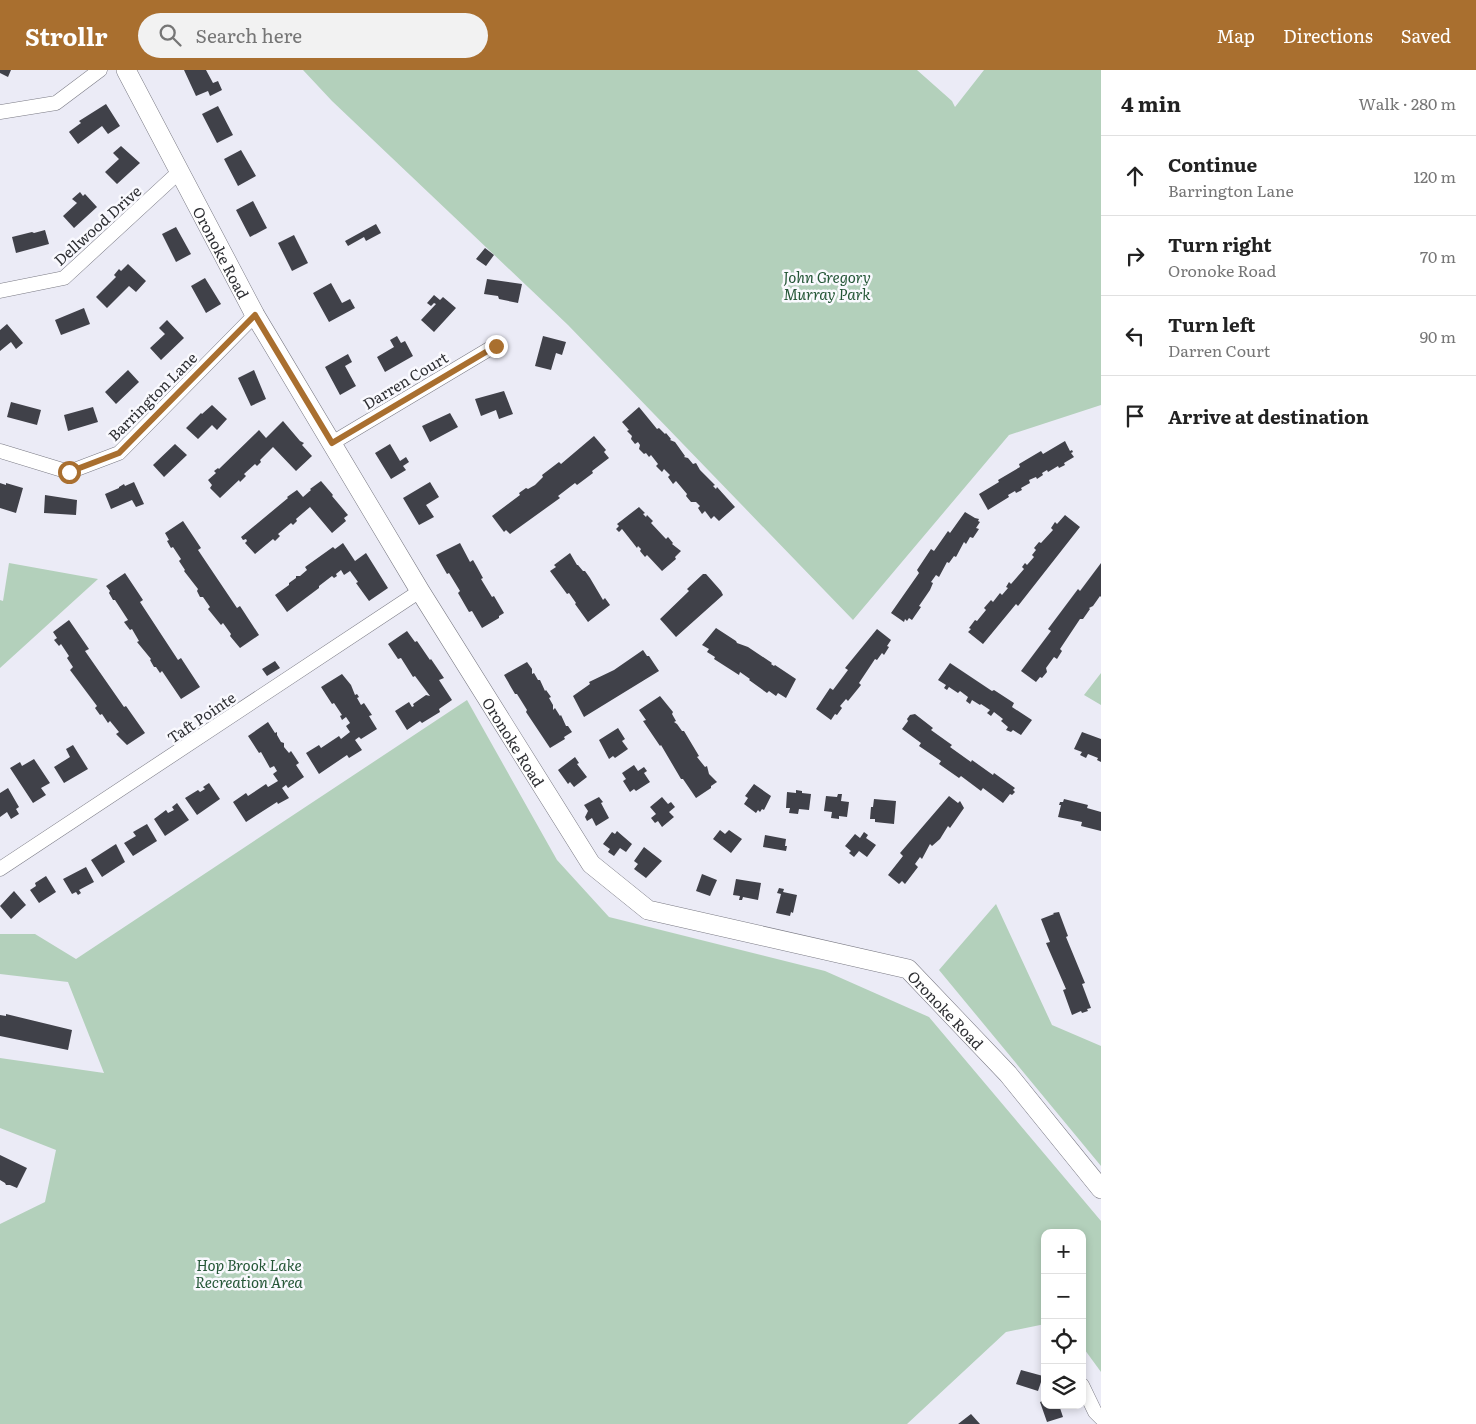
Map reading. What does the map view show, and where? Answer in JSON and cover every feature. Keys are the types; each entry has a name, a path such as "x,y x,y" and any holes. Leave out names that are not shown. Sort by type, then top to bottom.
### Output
{"street":[{"path":"0,112 56,103 100,70"},
{"name":"Oronoke Road","path":"126,70 255,315 420,591 591,864 648,910 908,970 1008,1074 1101,1189"},
{"name":"Dellwood Drive","path":"0,292 64,278 179,172"},
{"name":"Barrington Lane","path":"0,451 69,472 119,453 255,315"},
{"name":"Darren Court","path":"332,443 496,346"},
{"name":"Taft Pointe","path":"0,869 420,591"},
{"path":"1086,1393 1095,1412 1101,1418"}],"green space":[{"name":"John Gregory Murray Park","path":"303,70 917,70 952,101 955,107 984,70 1101,70 1101,405 1009,435 853,620 568,325 332,101"},
{"path":"9,563 98,579 0,668 0,600 3,601"},
{"path":"1101,673 1101,705 1084,695"},
{"name":"Hop Brook Lake Recreation Area","path":"467,700 557,860 609,917 825,971 929,1017 1101,1221 1101,1372 1086,1351 1086,1229 1041,1229 1041,1325 1006,1332 907,1424 0,1424 0,1224 45,1202 56,1150 0,1128 0,1058 104,1073 68,982 0,974 0,934 35,934 76,959"},
{"path":"996,904 1052,1025 1101,1046 1101,1166 939,970"}],"building":[{"path":"0,70 11,70 8,77 0,73"},
{"path":"184,70 206,70 213,83 218,81 222,90 210,96 208,91 196,96"},
{"path":"106,104 120,126 108,134 102,126 78,144 69,132 81,123 79,121"},
{"path":"218,106 233,135 217,143 202,114"},
{"path":"121,146 140,163 117,184 105,172 119,159 113,153"},
{"path":"241,150 256,176 238,186 224,159"},
{"path":"80,192 83,196 85,194 97,207 74,228 63,216 77,203 72,199"},
{"path":"253,201 267,228 250,237 236,210"},
{"path":"376,224 381,233 366,241 364,237 348,246 345,241"},
{"path":"176,227 191,254 176,262 162,234"},
{"path":"45,230 49,244 16,253 12,237"},
{"path":"294,235 308,263 292,271 278,243"},
{"path":"485,248 494,255 486,266 476,259"},
{"path":"128,264 146,281 136,292 129,286 107,308 96,297 116,277 114,275 119,269 121,271"},
{"path":"205,278 221,304 206,313 191,286"},
{"path":"487,279 522,284 518,303 499,299 498,296 484,294"},
{"path":"331,283 342,303 350,299 355,308 329,322 313,293"},
{"path":"434,295 440,300 443,297 456,308 434,332 421,320 436,304 434,303 431,306 427,303"},
{"path":"84,308 90,324 61,335 55,320"},
{"path":"167,320 184,338 161,360 150,348 165,334 159,328"},
{"path":"7,324 23,343 16,349 11,342 0,351 0,330"},
{"path":"397,336 401,343 405,341 413,356 385,372 377,357 394,347 390,340"},
{"path":"543,336 566,342 562,355 556,353 551,370 535,366"},
{"path":"348,354 352,362 345,366 356,386 340,395 325,367"},
{"path":"128,370 139,382 116,404 105,392"},
{"path":"254,370 266,399 251,406 238,378"},
{"path":"504,391 513,414 499,419 496,410 481,416 475,399"},
{"path":"11,402 41,410 37,425 7,417"},
{"path":"212,405 227,419 217,430 212,425 198,439 186,428"},
{"path":"93,407 98,422 68,431 64,415"},
{"path":"639,407 657,429 659,428 666,433 670,440 675,442 684,457 688,458 693,464 696,463 700,470 715,485 713,486 716,489 717,487 735,507 719,521 714,516 711,519 705,511 702,514 698,508 700,506 696,502 691,502 676,481 673,484 668,477 670,475 664,469 662,472 656,466 658,464 651,455 649,457 646,453 644,454 639,449 640,445 638,442 635,444 631,439 632,436 627,431 629,430 622,422"},
{"path":"450,413 458,427 430,442 422,426"},
{"path":"283,421 300,441 304,443 302,445 312,456 296,471 273,447 260,460 261,462 257,466 255,464 244,474 246,476 240,482 239,480 220,498 210,488 212,485 208,480 216,473 214,471 219,469 259,430 266,438"},
{"path":"594,436 606,450 604,452 609,458 592,471 593,473 577,485 575,483 558,496 560,498 510,534 506,530 504,532 492,516 520,495 519,493 535,485 543,477 542,475 559,462 561,464"},
{"path":"1065,441 1070,451 1072,450 1073,452 1071,453 1074,457 1064,463 1065,465 1059,468 1058,466 1048,472 1047,470 1037,479 1036,477 1029,480 1030,483 1021,488 1022,490 1008,495 1009,497 988,510 979,494 1020,467 1019,464 1041,451 1043,454"},
{"path":"175,444 187,455 164,477 153,465"},
{"path":"390,444 400,461 406,457 409,462 403,466 406,470 391,479 375,453"},
{"path":"321,481 348,515 344,518 346,521 332,533 310,507 296,519 297,521 293,525 291,523 278,534 280,536 275,541 273,539 255,554 245,543 246,539 243,540 241,537 297,490 303,497"},
{"path":"134,482 144,504 136,507 132,500 111,509 105,494 124,484 125,486"},
{"path":"430,482 439,497 426,505 434,517 419,525 403,498"},
{"path":"0,483 23,488 16,513 0,508"},
{"path":"45,495 77,500 76,515 44,513"},
{"path":"639,507 646,517 647,515 653,521 651,523 666,539 668,537 672,544 681,551 675,557 676,559 662,571 647,555 645,557 640,551 641,549 638,546 637,548 622,529 619,532 616,529 619,526 617,524"},
{"path":"965,512 979,519 978,521 980,522 976,528 979,529 973,538 970,537 966,544 964,542 956,557 954,556 949,563 947,562 939,577 936,575 931,582 933,583 930,590 919,606 921,607 912,620 909,618 907,621 905,619 904,622 891,613 919,573 917,570 931,549 934,551"},
{"path":"1065,515 1080,527 1018,606 1016,604 983,644 968,632 971,629 969,628 986,610 984,608 991,600 993,602 1000,593 1002,595 1008,588 1006,587 1009,582 1011,584 1024,569 1022,567 1025,563 1027,565 1034,557 1032,555 1036,550 1034,548 1053,530 1051,528 1055,522 1057,524"},
{"path":"183,521 201,548 198,550 237,608 240,606 259,635 240,648 230,636 231,634 223,623 221,625 208,609 210,607 203,597 200,597 198,589 179,561 181,559 167,541 169,540 165,533"},
{"path":"343,543 355,561 366,553 388,588 369,601 350,571 344,575 341,570 336,574 337,576 334,578 332,576 287,612 275,595 289,585 296,576 300,576 307,570 305,567 333,547 335,549"},
{"path":"460,543 470,562 473,560 483,578 481,579 504,613 482,628 472,611 469,612 458,593 460,591 436,555"},
{"path":"570,553 577,565 590,578 603,600 605,598 610,605 588,622 569,593 567,594 550,571 556,567 554,565"},
{"path":"1101,563 1101,597 1089,608 1083,619 1080,619 1060,649 1062,651 1057,659 1054,657 1046,668 1047,672 1036,682 1021,671 1051,631 1048,629 1078,589 1080,591"},
{"path":"125,573 143,600 140,602 178,660 181,658 200,687 181,699 162,671 160,673 154,667 151,659 137,642 139,641 132,629 130,630 124,622 128,620 109,593 110,591 106,586"},
{"path":"703,574 706,574 723,595 676,637 660,619 689,591 687,589"},
{"path":"69,620 89,649 85,651 124,707 126,706 145,733 127,745 116,734 119,732 110,721 108,723 95,708 97,706 70,670 73,667 67,658 69,656 61,644 59,646 54,640 57,638 53,632"},
{"path":"716,628 796,679 786,698 778,693 776,696 769,691 767,693 740,672 739,675 714,659 715,657 707,652 709,649 702,645"},
{"path":"877,629 891,640 887,646 889,647 884,655 882,653 877,660 875,659 859,683 861,685 848,701 846,699 840,706 842,708 831,720 816,709 830,688 833,690 848,670 845,668"},
{"path":"407,631 415,642 417,641 444,678 439,680 452,700 439,709 440,712 422,723 420,721 407,730 395,711 409,702 412,707 414,706 413,704 426,695 430,696 415,676 413,677 401,658 398,659 388,644"},
{"path":"643,650 659,671 584,717 573,696 590,684 589,682 614,670"},
{"path":"275,661 280,668 267,676 262,669"},
{"path":"527,662 532,669 532,674 534,673 538,680 540,680 545,691 551,697 549,698 553,705 553,710 555,708 572,732 564,737 565,739 550,748 504,675"},
{"path":"950,663 1014,703 1012,707 1032,720 1021,735 1013,730 1011,732 1006,730 1008,727 1001,721 1003,719 994,712 991,716 987,713 990,710 981,704 972,700 970,704 966,701 968,697 960,691 958,693 949,687 947,690 944,688 946,685 938,680"},
{"path":"342,674 351,685 355,695 357,694 359,697 357,698 361,705 364,703 372,715 369,716 377,729 361,739 359,737 355,740 362,750 349,758 347,755 319,774 306,753 319,745 321,748 339,736 341,739 350,732 346,726 350,723 346,717 342,720 340,716 342,715 321,687"},
{"path":"660,696 673,712 672,714 676,721 674,722 684,731 699,756 697,757 705,767 707,766 709,774 717,782 696,798 683,779 681,779 661,745 643,721 646,720 639,710"},
{"path":"915,714 933,728 931,730 952,745 950,747 993,775 994,773 1015,788 1013,790 1015,792 1012,795 1010,794 1003,803 983,788 981,791 961,776 959,778 939,764 941,761 919,746 921,743 902,729 910,715"},
{"path":"268,722 275,733 277,732 281,742 284,743 284,747 289,753 291,751 299,763 296,765 304,777 288,788 286,785 282,788 289,798 278,804 277,802 246,822 233,802 246,793 248,796 266,784 268,787 278,781 273,774 277,771 274,766 270,768 261,752 259,753 248,736"},
{"path":"618,728 625,739 622,741 628,749 615,758 613,756 609,759 599,740"},
{"path":"1082,732 1101,739 1101,762 1097,760 1098,758 1088,754 1086,758 1080,755 1082,752 1074,749"},
{"path":"73,745 88,769 64,783 54,767 70,757 66,749"},
{"path":"575,757 579,763 577,764 587,777 574,787 570,782 568,784 558,770"},
{"path":"34,759 50,783 41,788 46,795 33,803 10,768 20,762 22,766"},
{"path":"634,765 638,771 644,767 647,771 644,773 650,782 636,791 634,789 630,792 623,781 626,779 622,773"},
{"path":"209,783 220,799 197,815 185,798 198,790 200,792 205,789 203,787"},
{"path":"754,784 771,796 764,810 762,809 760,812 758,810 756,813 744,804 748,798 745,796"},
{"path":"8,788 19,807 16,809 19,814 11,819 7,812 0,817 0,793"},
{"path":"796,790 811,794 809,810 799,809 798,814 789,813 790,808 786,808 787,792 796,793"},
{"path":"838,794 842,794 841,801 849,802 847,817 839,816 839,819 831,818 832,812 824,811 826,796 837,797"},
{"path":"949,796 958,803 960,801 964,808 950,828 948,826 940,839 932,846 930,844 922,859 920,857 915,864 918,867 905,884 902,881 899,884 888,875 903,856 900,853"},
{"path":"599,797 609,818 596,826 592,818 587,821 585,817 588,811 584,805"},
{"path":"662,797 668,804 671,802 675,807 669,812 674,817 662,827 658,821 655,823 651,818 656,814 650,807"},
{"path":"874,799 896,801 894,824 875,822 875,819 870,819"},
{"path":"1064,799 1088,805 1087,808 1101,812 1101,831 1081,826 1082,822 1058,817 1060,802 1063,802"},
{"path":"177,803 189,820 165,836 154,819 166,810 168,813 174,810 172,807"},
{"path":"147,824 157,841 133,856 124,843 136,836 133,832"},
{"path":"720,830 725,834 729,830 742,839 731,853 713,839"},
{"path":"617,831 632,844 626,852 620,848 614,856 608,852 610,849 603,844 612,832 615,834"},
{"path":"864,832 868,835 866,838 876,845 867,857 859,851 854,857 845,846 855,834 860,838"},
{"path":"765,835 786,839 786,851 763,847"},
{"path":"116,844 125,862 102,877 91,860"},
{"path":"644,847 662,861 646,878 634,869 638,864 634,861"},
{"path":"86,867 94,882 79,890 81,893 78,895 76,892 72,894 63,879"},
{"path":"702,874 717,880 710,896 696,891"},
{"path":"46,876 56,892 39,903 30,890 36,886 35,883"},
{"path":"736,879 761,883 758,900 743,897 742,900 739,900 740,896 733,895"},
{"path":"779,888 784,889 783,892 797,895 793,913 791,912 790,916 776,913 781,894 777,893"},
{"path":"14,891 26,905 11,919 0,906"},
{"path":"1059,912 1068,936 1066,937 1085,983 1082,984 1091,1008 1087,1009 1088,1011 1082,1013 1081,1011 1072,1015 1063,990 1066,989 1046,943 1050,942 1041,919"},
{"path":"6,1014 72,1030 68,1050 0,1036 0,1015 6,1016"},
{"path":"0,1155 27,1168 17,1188 6,1185 0,1180"},
{"path":"1021,1370 1041,1375 1038,1391 1016,1384"},
{"path":"1042,1409 1060,1409 1063,1417 1047,1422"},
{"path":"971,1414 980,1424 958,1424"}],"route":[{"path":"69,472 119,453 255,315 332,443 496,346"}]}
